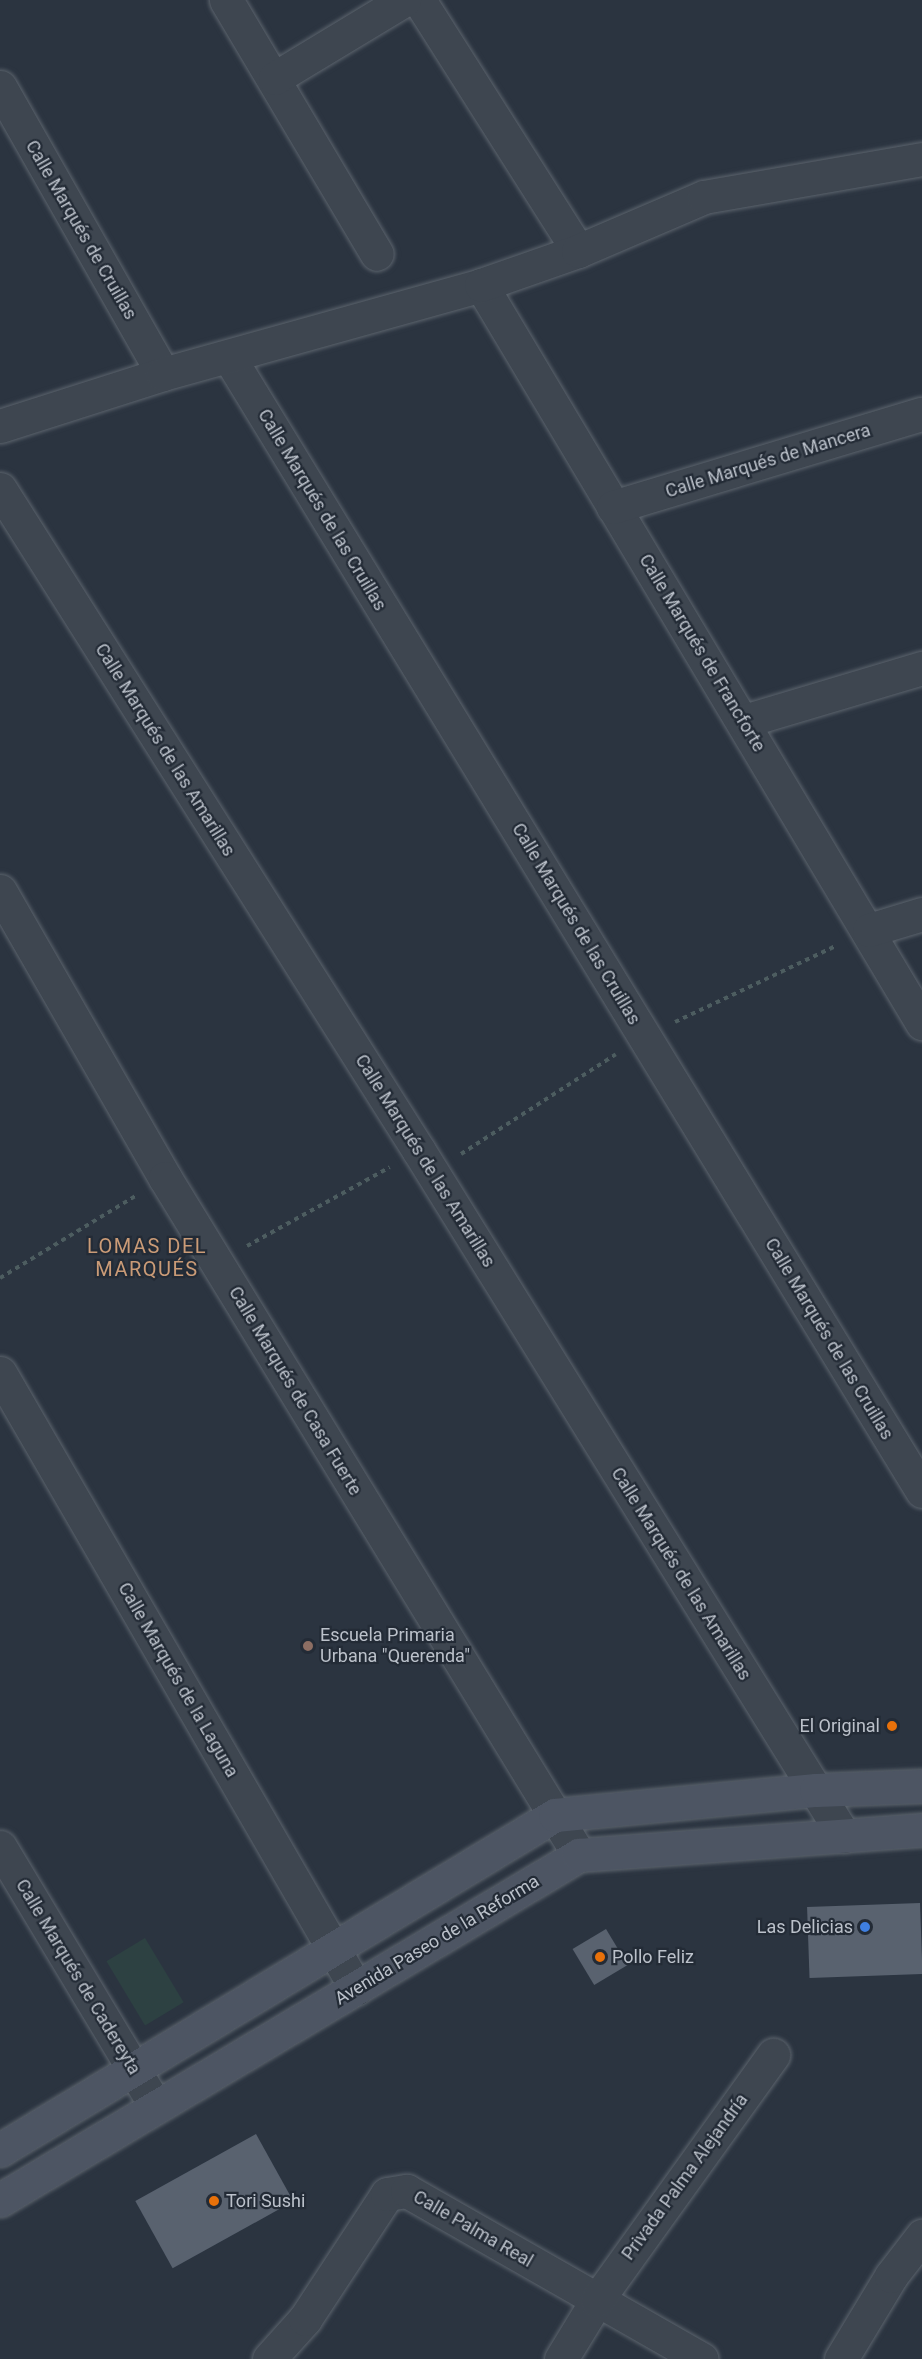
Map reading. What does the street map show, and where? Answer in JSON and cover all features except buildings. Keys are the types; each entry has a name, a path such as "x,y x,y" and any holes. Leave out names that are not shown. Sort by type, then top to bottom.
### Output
{"street":[{"path":"226,0 275,78 377,254"},
{"path":"275,78 404,0"},
{"path":"419,0 578,251"},
{"name":"Calle Marqués de Cruillas","path":"0,87 163,374"},
{"path":"0,426 163,374 481,285 578,251 704,197 922,159"},
{"name":"Calle Marqués de Francforte","path":"481,285 869,930 922,1023"},
{"name":"Calle Marqués de las Cruillas","path":"229,357 922,1491"},
{"name":"Calle Marqués de Mancera","path":"613,507 922,414"},
{"name":"Calle Marqués de las Amarillas","path":"0,489 420,1151 844,1836"},
{"path":"744,722 922,668"},
{"name":"Calle Marqués de Casa Fuerte","path":"0,891 165,1178 579,1855"},
{"path":"869,930 922,914"},
{"name":"Calle Marqués de la Laguna","path":"0,1373 356,1988"},
{"path":"0,2150 555,1815 816,1790 922,1786"},
{"name":"Avenida Paseo de la Reforma","path":"0,2200 579,1855 922,1830"},
{"name":"Calle Marqués de Cadereyta","path":"0,1847 156,2107"},
{"name":"Privada Palma Alejandría","path":"561,2359 597,2300 773,2055"},
{"name":"Calle Palma Real","path":"269,2359 305,2319 387,2194 407,2191 702,2359"},
{"path":"841,2359 891,2276 922,2236"}],"path":[{"path":"217,1262 420,1151"},
{"path":"0,1278 165,1178"}],"green space":[{"path":"145,1938 184,2002 145,2025 106,1961"}],"place":[{"name":"Escuela Primaria Urbana \"Querenda\"","path":"308,1646"},
{"name":"El Original","path":"892,1726"},
{"name":"Las Delicias","path":"865,1927"},
{"name":"Pollo Feliz","path":"600,1957"},
{"name":"Tori Sushi","path":"214,2201"}],"district":[{"name":"LOMAS DEL MARQUÉS","path":"147,1258"}]}
